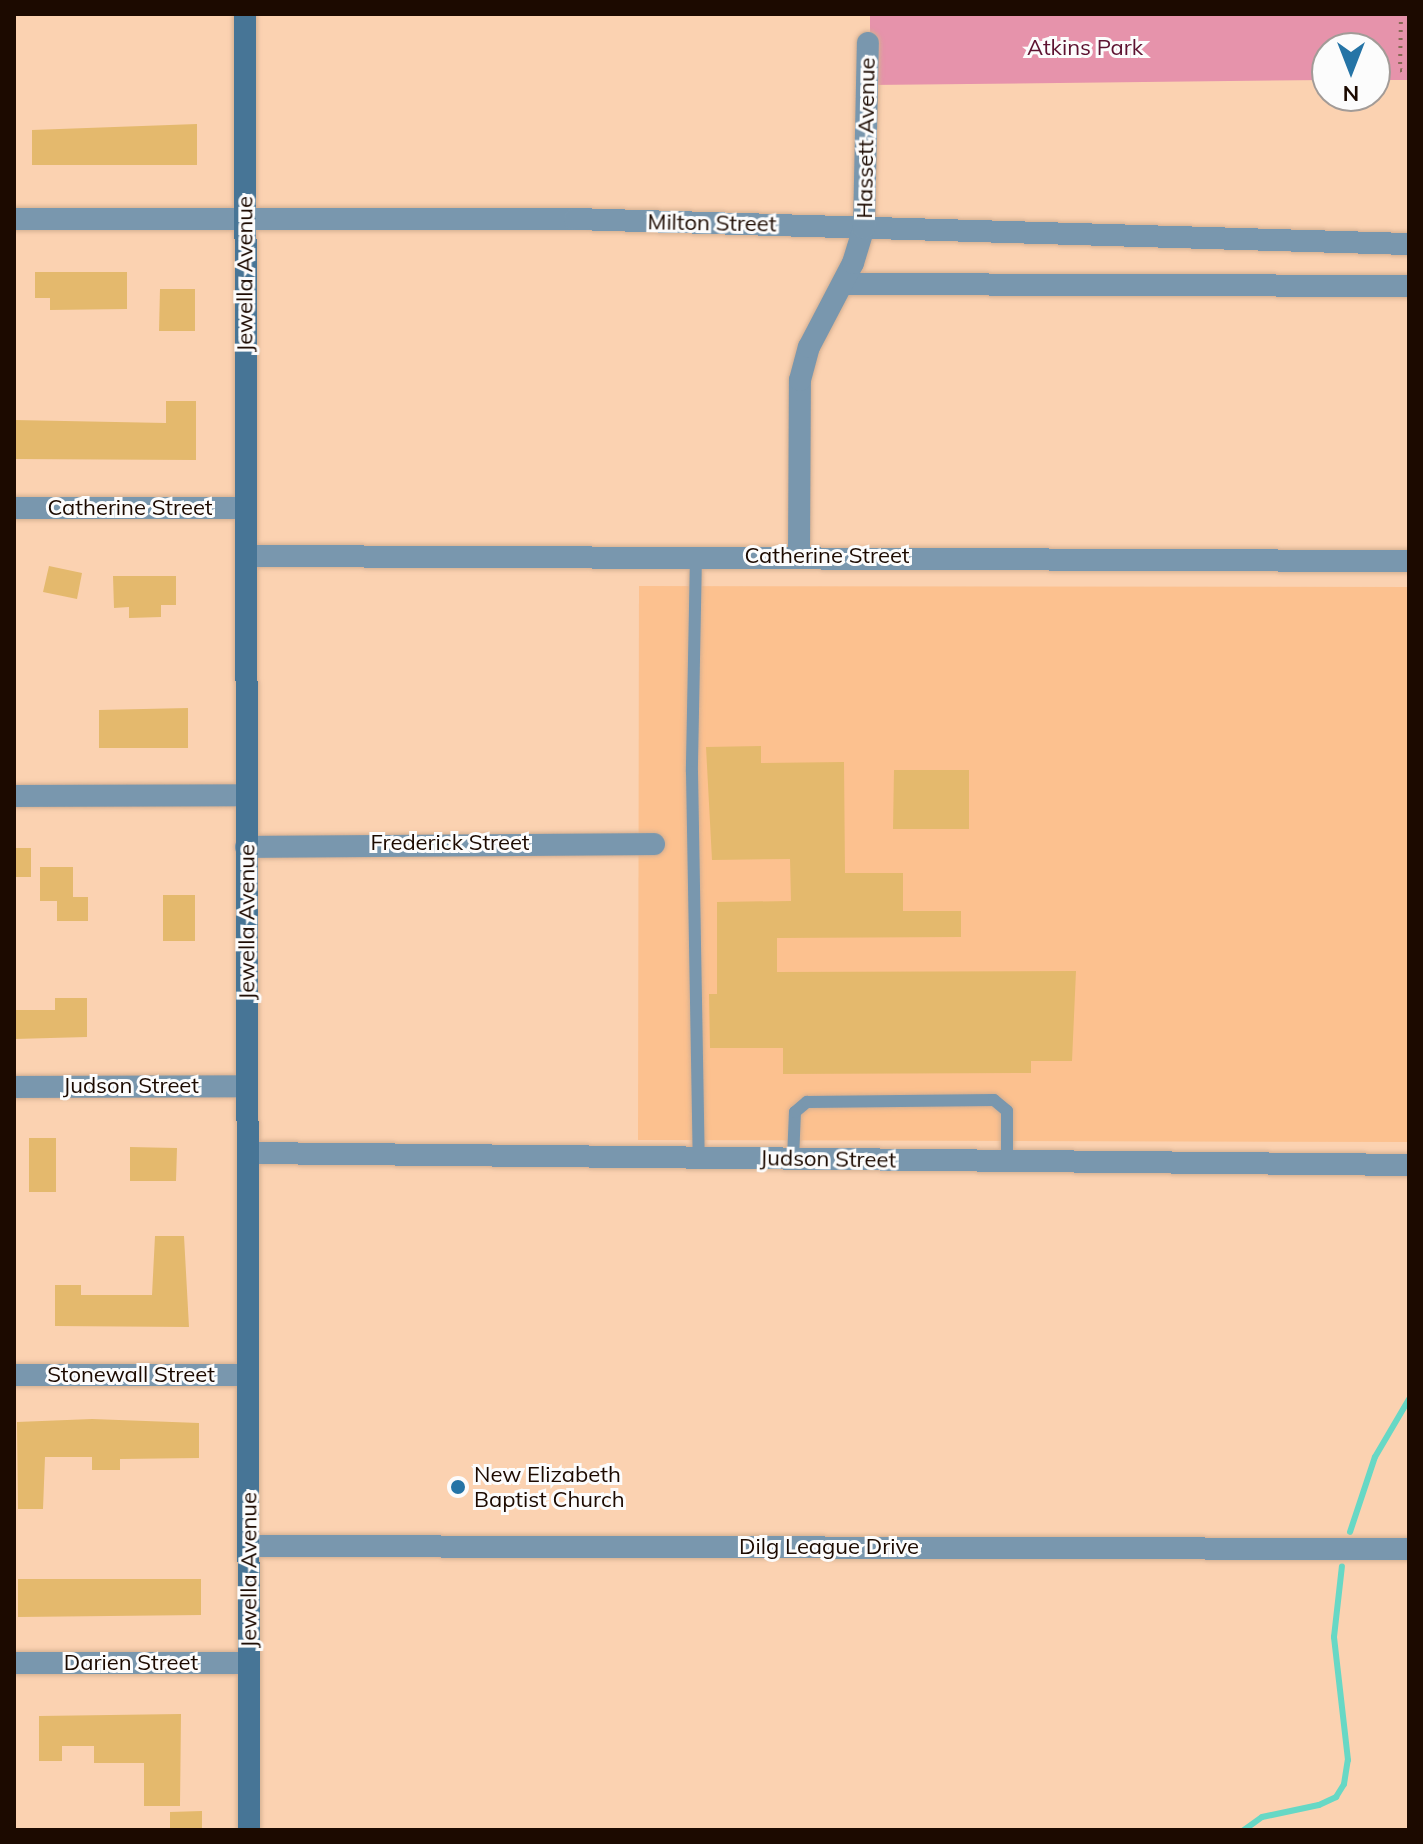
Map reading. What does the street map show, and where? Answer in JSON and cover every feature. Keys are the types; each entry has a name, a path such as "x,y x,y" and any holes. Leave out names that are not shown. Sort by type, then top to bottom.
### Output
{"main road":[{"name":"Jewella Avenue","path":"245,14 249,1830"}],"street":[{"name":"Hassett Avenue","path":"799,556 800,380 809,347 843,284 864,228 868,43"},
{"name":"Milton Street","path":"14,219 575,219 1409,244"},
{"path":"843,284 1409,286"},
{"name":"Catherine Street","path":"14,508 245,508"},
{"name":"Catherine Street","path":"246,556 696,555 1409,561"},
{"path":"14,796 246,795"},
{"name":"Frederick Street","path":"246,847 654,844"},
{"name":"Judson Street","path":"14,1087 247,1086"},
{"name":"Judson Street","path":"248,1153 1409,1165"},
{"name":"Stonewall Street","path":"14,1375 248,1375"},
{"name":"Dilg League Drive","path":"248,1546 1409,1549"},
{"name":"Darien Street","path":"14,1663 249,1663"}],"lane":[{"path":"696,555 692,772 699,1158"},
{"path":"793,1159 795,1112 807,1102 994,1100 1007,1111 1007,1161"}],"path":[{"path":"1401,14 1400,70 1409,73"}],"shaded area":[{"path":"639,586 1409,587 1409,1142 638,1140"}],"green space":[{"name":"Atkins Park","path":"870,14 1409,14 1409,80 1391,80 1391,32 1311,32 1311,80 870,85"}],"building":[{"path":"197,124 197,165 32,165 32,130"},
{"path":"35,272 127,272 127,309 50,310 50,298 35,298"},
{"path":"160,289 195,289 195,331 159,331"},
{"path":"166,401 196,401 196,460 14,459 14,420 166,423"},
{"path":"49,566 82,573 77,599 43,592"},
{"path":"113,576 176,576 176,605 161,605 161,617 129,618 129,607 114,608"},
{"path":"188,708 188,748 99,748 99,710"},
{"path":"761,746 761,763 844,762 845,873 903,873 903,911 961,911 961,937 777,938 777,972 1076,971 1072,1061 1031,1061 1031,1073 783,1074 783,1048 710,1048 709,994 717,994 717,902 791,901 790,859 712,860 706,747"},
{"path":"894,770 969,770 969,829 893,829"},
{"path":"14,848 31,848 31,877 14,877"},
{"path":"40,867 73,867 73,897 88,897 88,921 57,921 57,901 40,901"},
{"path":"163,895 195,895 195,941 163,941"},
{"path":"55,998 87,998 87,1037 14,1039 14,1010 55,1010"},
{"path":"29,1138 56,1138 56,1192 29,1192"},
{"path":"130,1147 177,1148 176,1181 130,1181"},
{"path":"155,1236 184,1236 189,1327 55,1326 55,1285 81,1285 81,1295 152,1295"},
{"path":"92,1419 199,1423 199,1458 120,1459 120,1470 92,1470 92,1457 45,1457 43,1509 18,1509 17,1422"},
{"path":"18,1579 201,1579 201,1615 18,1617"},
{"path":"181,1714 180,1806 144,1806 144,1763 94,1763 94,1746 62,1746 62,1761 39,1761 39,1716"},
{"path":"202,1811 202,1830 170,1830 170,1812"}],"waterway":[{"path":"1350,1532 1375,1457 1409,1399"},
{"path":"1244,1830 1262,1817 1319,1805 1336,1797 1344,1784 1348,1760 1334,1637 1342,1566"}],"place":[{"name":"New Elizabeth Baptist Church","path":"458,1487"}]}
